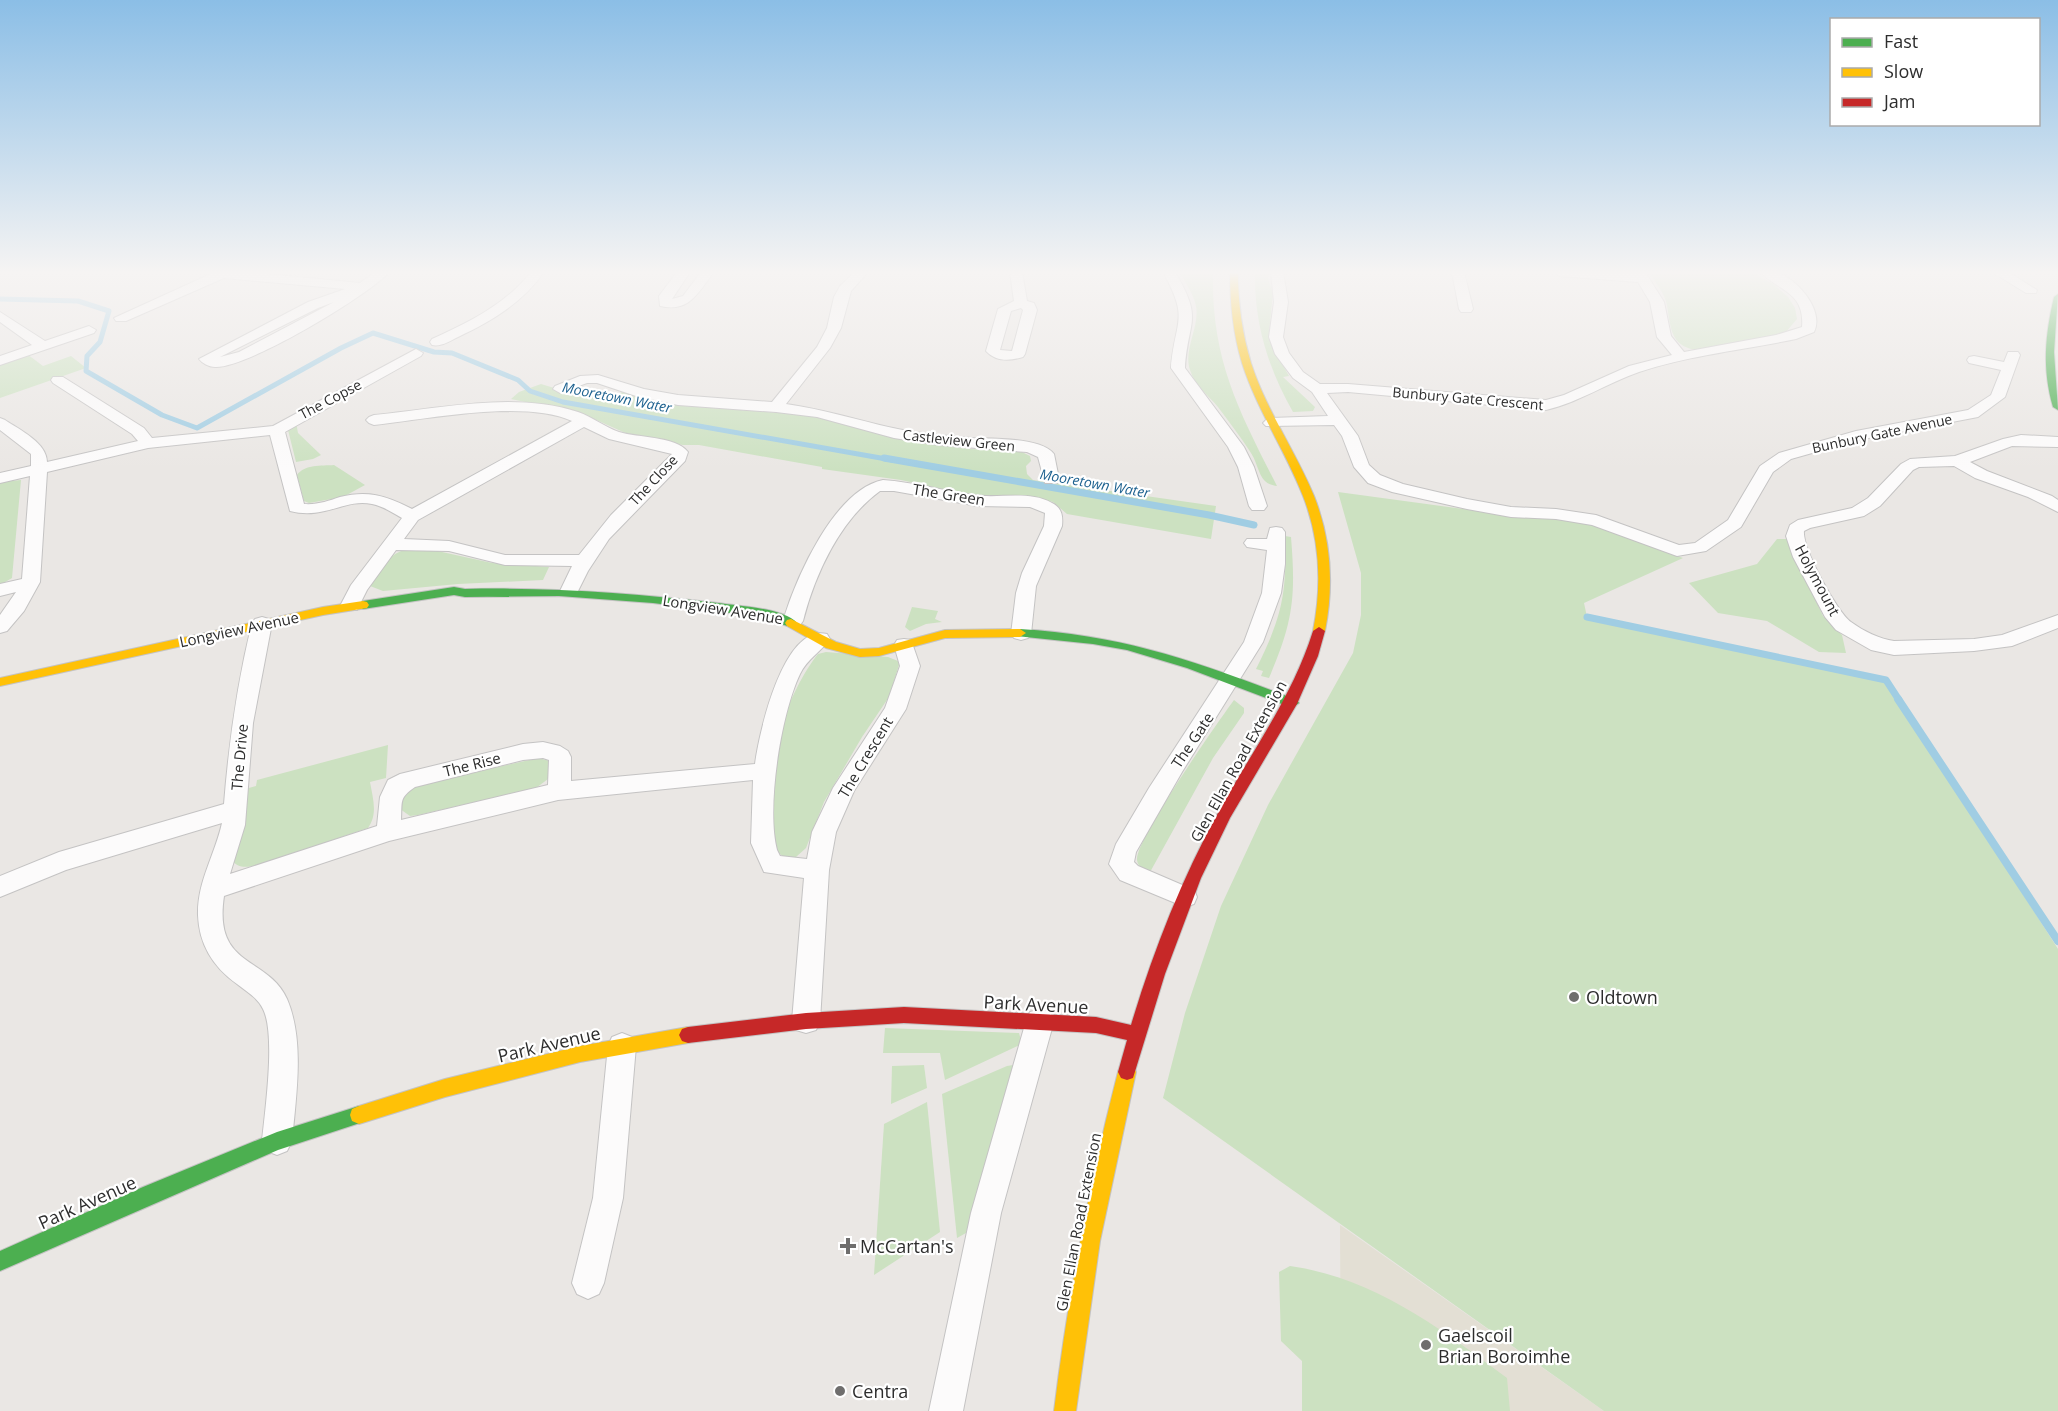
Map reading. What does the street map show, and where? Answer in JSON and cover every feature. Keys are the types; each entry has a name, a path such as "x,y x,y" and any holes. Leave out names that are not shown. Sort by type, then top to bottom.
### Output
{"street":[{"path":"27,338 39,347 49,361"},
{"path":"0,361 66,338"},
{"path":"248,338 206,359 216,363 243,355 277,338"},
{"path":"438,342 447,338"},
{"path":"560,389 579,381 598,379 641,393 678,400 776,407 829,338"},
{"path":"1181,338 1178,368 1236,447 1246,466 1258,506"},
{"name":"Glen Ellan Road Extension","path":"1065,1411 1077,1311 1092,1227 1122,1085 1138,1035 1185,897 1222,817 1292,703 1315,646 1324,608 1324,568 1313,508 1254,386 1238,338"},
{"name":"Bunbury Gate Avenue","path":"1276,338 1282,354 1298,375 1317,389 1350,436 1362,467 1374,479 1398,488 1467,504 1511,512 1556,514 1596,520 1677,552 1700,547 1735,523 1766,469 1785,456 1856,436 1973,414 1998,397 2011,361 1974,360"},
{"path":"1665,338 1681,357"},
{"name":"Bunbury Gate Crescent","path":"1317,389 1348,388 1546,405 1565,402 1634,369 1681,357 1784,338"},
{"path":"2049,338 2047,358 2052,393 2058,407"},
{"name":"The Copse","path":"0,478 148,443 277,430 296,417 416,353"},
{"path":"58,380 138,431 148,443"},
{"path":"498,406 499,401 513,390"},
{"name":"The Close","path":"374,420 498,406 553,411 615,436 671,447 680,452 679,458 604,532 583,561 570,591"},
{"name":"Castleview Green","path":"776,407 818,413 894,433 939,440 1030,447 1046,454 1052,479"},
{"path":"1271,423 1338,420"},
{"path":"350,606 358,589 412,516 584,422"},
{"path":"0,423 39,453 31,582 17,607 0,627"},
{"path":"277,430 296,507 302,510 313,509 367,497 412,516"},
{"name":"Holymount","path":"2058,442 2036,440 2009,442 1957,461 1916,462 1907,467 1874,502 1858,512 1804,524 1796,529 1795,536 1802,557 1832,613 1843,626 1878,645 1894,648 1974,645 2005,640 2058,621"},
{"name":"Holymount","path":"1957,461 1975,472 2030,493 2058,507"},
{"name":"The Green","path":"793,621 796,605 811,571 825,544 845,517 869,490 877,486 896,485 935,495 977,501 1036,503 1048,507 1053,513 1054,521 1029,578 1021,634"},
{"name":"The Gate","path":"1185,897 1129,873 1121,864 1124,851 1166,778 1233,680 1261,631 1274,579 1277,538 1253,543"},
{"path":"390,544 449,546 505,560 583,561"},
{"path":"0,590 31,582"},
{"name":"Longview Avenue","path":"0,682 262,623 350,606 454,591 465,593 570,591 652,598 793,621 820,639 839,648 864,654 877,653 945,634 1073,637 1149,650 1292,703"},
{"name":"The Drive","path":"262,623 244,699 233,827 212,890 213,933 220,950 235,970 273,999 280,1014 280,1091 277,1141"},
{"path":"817,870 773,865 765,852 762,813 763,771 787,680 810,644 820,639"},
{"name":"The Crescent","path":"806,1021 817,870 824,832 844,788 895,709 910,666 904,645"},
{"name":"The Rise","path":"388,832 390,796 396,786 408,780 523,752 555,751 560,757 558,792"},
{"path":"212,890 388,832 558,792 763,771"},
{"path":"0,887 59,862 235,810"},
{"name":"Park Avenue","path":"0,1261 150,1194 277,1141 456,1085 558,1059 622,1046 698,1033 806,1021 904,1014 1096,1025 1138,1035"},
{"path":"946,1411 986,1213 1040,1021"},
{"path":"588,1283 608,1198 622,1046"}],"shaded area":[{"name":"Gaelscoil Brian Boroimhe","path":"1340,1225 1604,1411 1341,1411"}],"green space":[{"path":"1192,338 1218,338 1230,384 1277,486 1266,482 1243,441 1218,407 1198,386 1188,362"},
{"path":"1262,338 1270,338 1289,376 1283,377 1315,407 1313,411 1293,412 1276,379"},
{"path":"1675,338 1763,338 1702,351 1678,342"},
{"path":"27,354 43,366 71,356 86,368 0,398 0,363"},
{"path":"541,384 584,397 597,392 611,398 622,392 683,406 795,414 824,419 911,442 970,449 1020,451 1030,456 1031,461 1026,466 1027,474 1033,480 1216,506 1211,539 1067,514 1053,502 1044,500 970,495 901,480 822,469 822,467 699,445 683,445 632,436 583,414 511,399 519,392"},
{"path":"296,422 298,433 321,455 296,462 288,430"},
{"path":"334,465 365,485 343,497 309,503 304,501 297,475 300,471 309,467"},
{"path":"10,478 11,481 21,480 12,578 0,585 0,481"},
{"path":"1338,492 1515,516 1557,517 1590,524 1683,558 1584,603 1587,617 1886,680 2058,949 2058,1411 1604,1411 1163,1098 1185,1013 1221,906 1268,805 1353,653 1361,615 1361,573"},
{"path":"1285,536 1291,537 1293,594 1288,625 1269,678 1261,676 1263,671 1256,669 1272,634 1281,605 1285,574"},
{"path":"1777,539 1787,539 1823,616 1842,635 1846,653 1819,652 1767,621 1718,613 1689,583 1757,564"},
{"path":"409,549 433,550 492,563 549,567 543,580 458,584 383,591 370,586 390,558"},
{"path":"912,607 938,611 935,619 942,622 926,624 910,631 905,627"},
{"path":"826,652 888,657 898,661 899,665 889,697 862,737 824,802 806,848 796,857 785,858 776,848 772,821 776,750 782,723 802,678 818,654"},
{"path":"1234,700 1244,708 1244,713 1213,758 1149,874 1141,868 1137,860 1140,848 1163,806"},
{"path":"388,745 386,778 370,782 374,812 368,828 256,866 239,866 231,859 245,789 256,786 257,780"},
{"path":"538,758 550,761 548,779 536,788 418,815 410,816 400,809 401,794 415,786"},
{"path":"885,1028 1019,1033 1022,1044 945,1080 940,1053 883,1053"},
{"path":"924,1065 927,1088 891,1104 892,1066"},
{"path":"1013,1065 966,1233 957,1238 942,1094"},
{"path":"927,1102 940,1232 874,1275 884,1124"},
{"name":"Gaelscoil Brian Boroimhe","path":"1290,1266 1321,1272 1378,1294 1457,1341 1507,1378 1510,1411 1302,1411 1302,1361 1281,1341 1279,1272"}],"waterway":[{"name":"Mooretown Water","path":"101,338 87,356 86,371 162,415 197,428 363,338"},
{"name":"Mooretown Water","path":"389,338 434,352 452,353 518,380 530,391 563,402 892,460"},
{"name":"Mooretown Water","path":"884,458 1209,515 1254,525"},
{"name":"Mooretown Water","path":"1587,617 1886,680 1899,700"},
{"path":"1898,699 2058,941"}],"traffic: fast":[{"path":"2051,338 2051,380 2058,407"},
{"path":"363,605 454,591 559,593 622,596 754,612 791,623"},
{"path":"1020,633 1058,635 1127,646 1192,665 1292,703"},
{"path":"0,1261 150,1194 277,1141 359,1115"}],"traffic: slow":[{"path":"1240,338 1255,386 1308,494 1317,524 1324,570 1324,601 1319,631"},
{"path":"0,682 323,611 363,605"},
{"path":"791,623 831,645 860,653 879,652 945,634 1020,633"},
{"path":"359,1115 445,1088 580,1054 688,1035"},
{"path":"1065,1411 1090,1241 1127,1072"}],"traffic: jam":[{"path":"1127,1072 1156,974 1193,878 1223,817 1290,704 1312,656 1319,631"},
{"path":"688,1035 806,1021 904,1015 1096,1025 1138,1035"}],"place":[{"name":"Oldtown","path":"1574,997"},
{"name":"McCartan's","path":"848,1246"},
{"name":"Gaelscoil Brian Boroimhe","path":"1426,1345"},
{"name":"Centra","path":"840,1391"}]}
